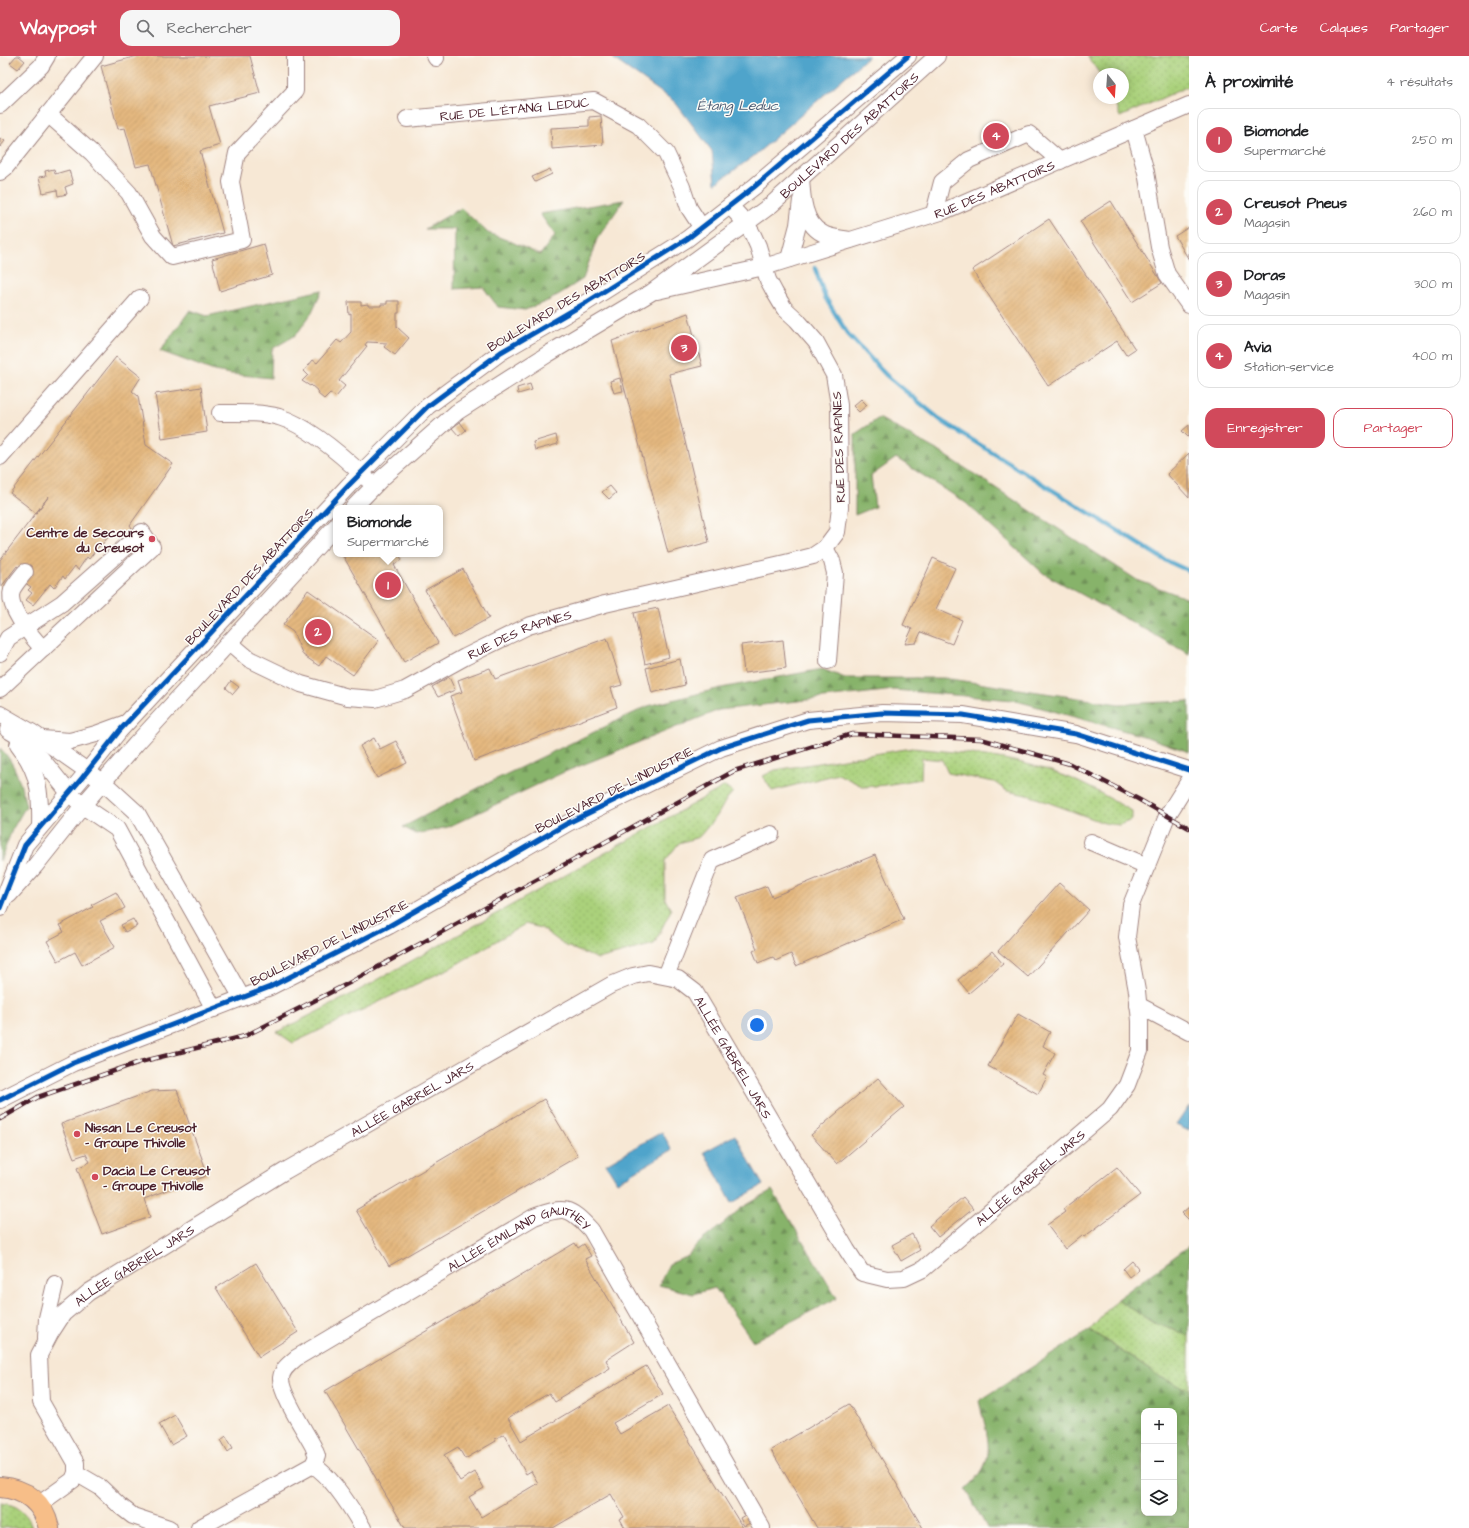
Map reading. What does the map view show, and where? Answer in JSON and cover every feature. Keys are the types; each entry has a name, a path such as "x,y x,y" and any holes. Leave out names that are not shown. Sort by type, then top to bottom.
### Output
{"main road":[{"path":"1,1486 24,1492 43,1511 49,1528"}],"street":[{"path":"0,105 41,66 47,56"},
{"path":"3,170 94,56"},
{"path":"48,114 92,153 129,193 153,236 172,257 186,254 242,240 231,182 237,153 295,91 295,56"},
{"name":"BOULEVARD DES ABATTOIRS","path":"1,905 25,845 127,722 361,473 428,406 501,352 587,302 687,239 754,187 908,56"},
{"name":"BOULEVARD DES ABATTOIRS","path":"356,505 374,486 457,412 548,354 652,292 771,205 937,56"},
{"name":"RUE DE L'ÉTANG LEDUC","path":"407,119 594,100 638,125 666,153 682,187 689,208 702,228"},
{"name":"RUE DES ABATTOIRS","path":"652,292 764,267 934,214 1189,105"},
{"path":"1134,129 1146,172 1159,247 1166,274 1189,305"},
{"path":"934,214 942,182 969,160 1028,134 1060,161"},
{"name":"RUE DES ABATTOIRS","path":"789,259 798,225 802,197 801,177"},
{"name":"RUE DES ABATTOIRS","path":"802,197 810,221 815,228 823,234 851,240"},
{"name":"RUE DES RAPINES","path":"229,642 249,660 301,684 348,697 375,699 405,690 465,657 528,626 605,604 813,556 825,548 837,532 840,508 839,405 834,375 816,342 797,320 784,308 768,280 758,246 746,223 730,206"},
{"path":"0,457 140,298"},
{"path":"220,413 255,413 280,417 311,432 361,473 374,486"},
{"name":"BOULEVARD DES ABATTOIRS","path":"1,905 35,866 103,782 333,529"},
{"path":"0,652 8,638 62,603 124,546 142,532 152,547 0,689"},
{"path":"825,548 832,561 835,573 828,661"},
{"path":"25,572 12,591 13,605 24,627 43,649"},
{"name":"BOULEVARD DE L'INDUSTRIE","path":"0,1100 73,1063 270,986 389,926 568,823 721,748 808,720 882,713 963,715 1076,734 1189,770"},
{"path":"1,722 42,739 103,782 137,813 242,998"},
{"path":"1,722 23,739 41,758 69,793 83,806 117,829 214,1009"},
{"path":"1,722 25,754 34,769 39,786 41,804 40,827"},
{"path":"42,739 70,741 96,734 127,722"},
{"name":"ALLÉE GABRIEL JARS","path":"76,1473 76,1463 41,1402 39,1355 63,1314 89,1292 285,1171 611,985 633,976 648,973 678,978 695,992 862,1273 887,1279 904,1278 923,1269 1110,1109 1127,1085 1140,1051 1138,1005 1127,937 1131,905 1167,816 1189,781"},
{"path":"666,976 712,860 771,834"},
{"path":"1091,842 1147,866"},
{"path":"1138,1005 1189,1032"},
{"name":"ALLÉE ÉMILAND GAUTHEY","path":"313,1465 317,1456 314,1446 282,1388 281,1377 284,1368 296,1358 534,1217 549,1212 565,1210 572,1211 591,1230 762,1528"},
{"path":"46,1342 47,1318 55,1284"},
{"path":"199,1528 313,1465 322,1471 330,1480 363,1528"},
{"path":"38,1505 73,1480 76,1473 100,1487 133,1516 169,1528"}],"green space":[{"path":"1087,56 1189,56 1189,86 1120,117 1115,104 1129,104 1129,68 1096,68"},
{"path":"624,200 597,239 583,279 550,300 525,310 498,307 483,287 454,289 455,229 425,229 461,208 488,233 540,255 555,235 540,214"},
{"path":"322,290 311,314 296,335 272,349 271,378 214,371 160,351 190,310 207,316"},
{"path":"879,418 942,453 1137,580 1189,599 1189,654 1043,573 966,503 896,458 871,476 875,507 855,515 855,434"},
{"path":"822,669 845,678 944,678 1119,704 1189,701 1189,752 1147,737 1013,700 894,690 719,710 562,773 448,827 416,834 403,827 484,785 648,706 721,688"},
{"path":"0,748 6,754 14,767 20,782 26,806 12,830 0,861"},
{"path":"912,748 1010,760 1048,770 1083,784 1132,811 1132,820 1119,825 1104,823 1031,796 1007,791 994,782 948,773 942,760 922,758 921,779 864,787 838,774 772,791 763,776 775,770"},
{"path":"725,786 733,792 726,800 717,816 699,837 679,843 665,861 665,899 671,910 654,944 598,959 566,946 541,928 525,924 452,967 293,1043 277,1032 354,993"},
{"path":"772,1190 837,1298 753,1341 715,1288 693,1294 659,1285 669,1264 686,1257 701,1241 740,1209"},
{"path":"1189,1246 1189,1336 1152,1322 1117,1299"},
{"path":"1117,1299 1152,1322 1189,1336 1189,1390 1160,1377 1090,1330"},
{"path":"1090,1330 1160,1377 1189,1390 1189,1528 987,1528 966,1489 983,1468 987,1458 988,1438 979,1401"},
{"path":"0,1503 16,1507 24,1513 32,1528 0,1528"}],"water":[{"name":"Étang Leduc","path":"611,56 869,56 754,156 715,184 712,151 675,102"},
{"path":"1189,1106 1189,1131 1176,1125"},
{"path":"662,1132 672,1150 617,1182 606,1164"},
{"path":"735,1135 763,1185 732,1203 704,1152"}],"building":[{"path":"16,56 19,56 25,61 18,69 10,63"},
{"path":"137,56 250,56 260,93 209,106 220,145 200,151 223,233 173,246 150,164 136,167 125,128 118,129 101,66"},
{"path":"601,116 603,145 552,149 551,128 589,126 589,117"},
{"path":"0,138 5,141 0,147"},
{"path":"54,169 55,174 69,170 73,184 65,187 67,194 58,196 57,190 43,193 39,177 46,176 45,171"},
{"path":"550,169 552,174 535,182 532,177"},
{"path":"1111,201 1162,283 1132,302 1080,221"},
{"path":"1049,219 1135,349 1126,355 1117,341 1048,386 972,270"},
{"path":"1189,227 1189,260 1175,236"},
{"path":"264,244 272,275 220,291 212,259"},
{"path":"387,301 399,301 397,327 409,338 395,355 384,347 387,343 367,342 365,345 367,346 339,381 345,386 336,397 330,393 324,399 311,385 310,386 302,381 308,375 304,371 313,360 317,363 337,340 341,343 351,332 351,314 349,315 348,302 361,302 361,305 368,304 368,306 381,306 381,304 387,304"},
{"path":"688,313 702,366 669,374 709,542 668,553 612,341"},
{"path":"116,357 141,377 132,391 138,396 146,445 173,464 130,525 132,528 122,540 113,531 89,559 87,557 78,570 75,566 65,579 63,576 54,588 50,584 33,605 26,600 32,593 28,590 31,587 24,582 28,574 17,566 1,587 0,586 0,560 36,513 10,493"},
{"path":"620,378 623,391 614,393 610,381"},
{"path":"530,384 532,390 518,394 517,388"},
{"path":"201,387 207,432 162,439 155,394"},
{"path":"861,399 867,405 859,412 853,406"},
{"path":"460,422 466,430 459,436 452,428"},
{"path":"1189,425 1189,438 1182,431"},
{"path":"556,435 558,444 535,450 533,442"},
{"path":"1189,453 1189,498 1167,474"},
{"path":"610,486 616,493 609,499 602,492"},
{"path":"344,557 400,557 402,560 394,565 438,643 404,662"},
{"path":"933,558 955,568 936,609 962,620 952,644 921,632 916,643 905,644 912,629 903,625"},
{"path":"463,569 489,618 453,638 425,590"},
{"path":"308,590 379,640 353,675 326,656 319,666 303,655 293,632 283,625"},
{"path":"658,608 669,657 645,664 634,613"},
{"path":"607,638 622,685 611,688 617,707 474,761 450,696 462,692 458,680 490,668 495,679"},
{"path":"783,640 786,668 744,673 741,645"},
{"path":"680,659 685,685 652,693 646,668"},
{"path":"449,677 455,690 438,697 432,687"},
{"path":"231,681 239,687 233,694 226,688"},
{"path":"374,738 380,749 396,741 407,763 377,778 360,746"},
{"path":"875,855 904,919 796,966 791,954 775,961 773,957 758,963 753,951 757,949 737,897 767,886 772,897"},
{"path":"1059,883 1089,910 1028,977 998,951"},
{"path":"116,892 125,908 100,921 115,947 82,965 75,952 58,961 47,941 64,932 60,925 93,907 91,905"},
{"path":"133,919 137,926 125,932 121,925"},
{"path":"992,951 1003,964 969,993 958,980"},
{"path":"1018,1014 1050,1032 1043,1046 1055,1053 1043,1075 1047,1077 1038,1094 988,1066"},
{"path":"878,1078 904,1107 837,1164 811,1135"},
{"path":"177,1090 208,1175 144,1199 150,1217 102,1234 77,1168 90,1162 86,1154 74,1158 61,1124 152,1091"},
{"path":"544,1099 578,1156 389,1266 356,1210"},
{"path":"1117,1167 1140,1195 1084,1237 1082,1235 1065,1249 1047,1225 1065,1212 1063,1209"},
{"path":"963,1197 973,1209 938,1237 929,1226"},
{"path":"1189,1207 1189,1220 1182,1213"},
{"path":"912,1234 920,1250 901,1261 892,1245"},
{"path":"575,1243 578,1248 584,1244 591,1256 585,1259 634,1342 606,1360 610,1368 559,1398 560,1399 555,1402 549,1393 508,1418 521,1441 646,1366 663,1394 613,1423 620,1434 668,1406 743,1528 625,1528 620,1519 624,1517 611,1494 553,1528 405,1528 325,1391","holes":["504,1434 526,1474 531,1471 538,1483 481,1517 469,1497 484,1488 475,1472 460,1481 444,1455 458,1447 465,1459 496,1441 495,1439"]},
{"path":"1132,1261 1139,1269 1129,1277 1123,1269"},
{"path":"256,1263 298,1332 259,1357 216,1288"},
{"path":"849,1404 923,1528 817,1528 771,1450"},
{"path":"175,1415 187,1436 171,1445 159,1424"},
{"path":"226,1436 233,1448 228,1452 221,1440"},
{"path":"745,1515 750,1523 744,1526 740,1518"}],"waterway":[{"path":"815,268 825,297 847,333 886,375 943,422 1165,560 1189,571"}],"railway":[{"path":"0,1119 38,1097 140,1062 245,1036 349,983 734,771 852,734 981,739 1070,764 1138,799 1189,828"}],"cycle path":[{"path":"0,908 25,845 82,778 120,730 349,485 428,406 501,352 587,302 687,239 754,187 908,56"},
{"path":"0,1100 73,1063 270,987 389,926 568,823 721,748 808,720 882,713 963,715 1076,734 1189,770"}],"place":[{"name":"Avia","path":"996,136"},
{"name":"Doras","path":"684,348"},
{"name":"Centre de Secours du Creusot","path":"152,539"},
{"name":"Biomonde","path":"388,585"},
{"name":"Creusot Pneus","path":"318,632"},
{"name":"Nissan Le Creusot - Groupe Thivolle","path":"77,1134"},
{"name":"Dacia Le Creusot - Groupe Thivolle","path":"95,1177"}]}
